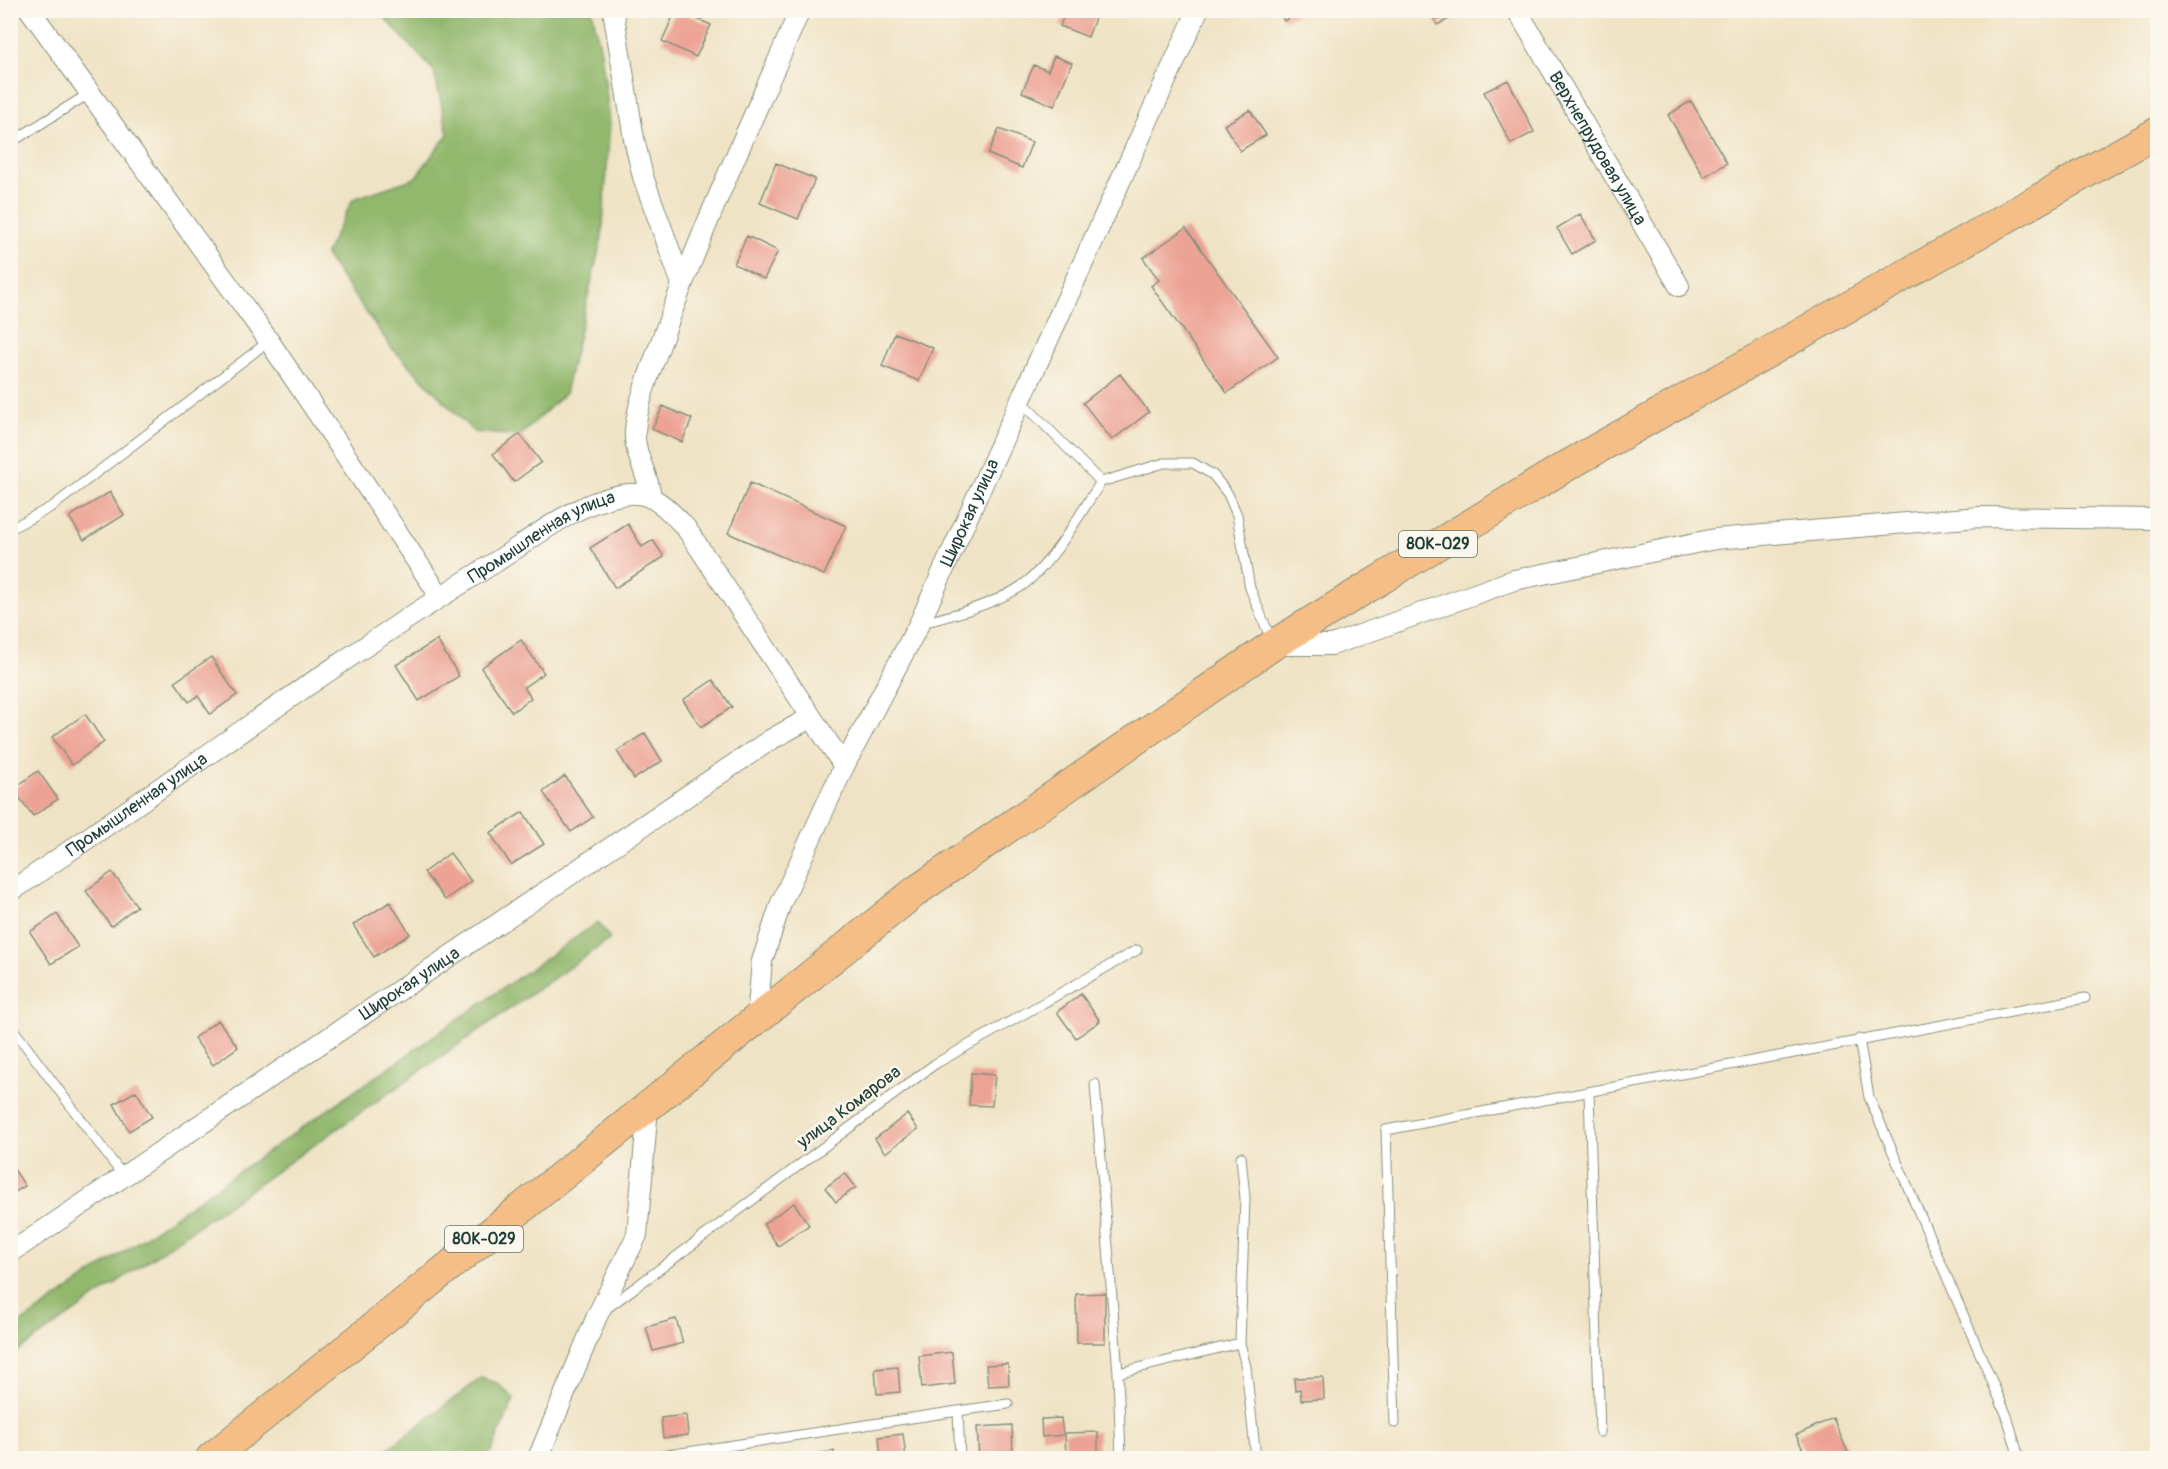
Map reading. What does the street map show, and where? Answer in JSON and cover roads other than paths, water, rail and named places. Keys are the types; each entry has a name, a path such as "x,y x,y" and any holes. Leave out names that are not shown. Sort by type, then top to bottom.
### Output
{"main road":[{"name":"80К-029","path":"211,1458 916,891 1273,645 1563,468 2157,132"}],"street":[{"path":"30,10 269,341 440,596"},
{"path":"614,10 634,139 643,177 682,284"},
{"path":"800,10 682,284 638,409 634,434 639,456 649,480 651,497 666,507 686,528 844,766"},
{"name":"Широкая улица","path":"757,1018 762,961 781,903 844,766 919,624 1198,10"},
{"name":"Верхнепрудовая улица","path":"1517,10 1679,286"},
{"name":"Промышленная улица","path":"10,892 440,596 581,508 608,498 632,493 651,497"},
{"path":"1273,645 1332,645 1514,580 1716,539 1979,517 2157,519"},
{"name":"Широкая улица","path":"10,1253 770,740 810,718"},
{"path":"538,1458 597,1316 637,1235 648,1107"}],"lane":[{"path":"10,143 90,93"},
{"path":"10,529 53,506 269,341"},
{"path":"1021,401 1101,482"},
{"path":"919,624 964,613 1025,584 1045,564 1101,482 1164,463 1193,463 1213,475 1228,494 1237,515 1250,588 1273,645"},
{"name":"улица Комарова","path":"597,1316 934,1064 1137,950"},
{"path":"1395,1423 1386,1130 1859,1039 2085,999"},
{"path":"10,1025 124,1177"},
{"path":"1859,1039 1869,1097 2007,1416 2019,1458"},
{"path":"1095,1084 1118,1373 1121,1458"},
{"path":"1589,1092 1600,1432"},
{"path":"1241,1157 1245,1198 1240,1343 1246,1367 1256,1458"},
{"path":"1118,1373 1240,1343"},
{"path":"648,1458 1008,1404"},
{"path":"958,1411 960,1458"}]}
